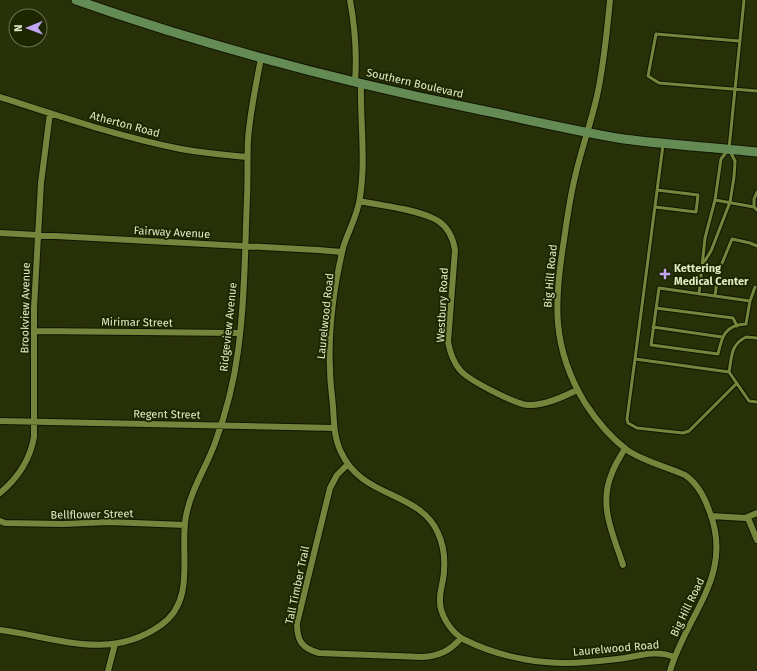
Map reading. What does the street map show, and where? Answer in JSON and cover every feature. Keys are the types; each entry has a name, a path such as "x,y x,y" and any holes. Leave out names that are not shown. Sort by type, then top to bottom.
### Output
{"street":[{"name":"Southern Boulevard","path":"76,0 142,22 261,58 419,97 587,132 663,143 757,152"},
{"name":"Laurelwood Road","path":"350,0 354,31 363,159 360,200 342,252 334,300 330,352 330,381 334,428 339,448 348,464 360,477 370,485 420,510 434,525 441,541 444,561 440,599 442,611 447,623 460,638 484,649 528,659 561,663 605,661 648,653 661,653 674,657"},
{"name":"Big Hill Road","path":"610,0 604,57 597,95 574,178 560,261 556,299 557,317 564,357 578,390 592,414 603,428 625,448 643,458 690,478 700,491 711,516 717,544 715,569 697,613 674,657 670,671"},
{"name":"Ridgeview Avenue","path":"0,630 77,644 115,644 143,635 163,624 174,611 180,598 185,575 183,550 185,525 190,498 215,443 221,425 234,374 240,334 250,115 261,58"},
{"name":"Atherton Road","path":"0,96 50,113 169,146 205,153 247,157"},
{"name":"Brookview Avenue","path":"0,493 15,479 28,458 33,444 35,422 34,331 38,235 41,183 50,113"},
{"name":"Westbury Road","path":"360,200 430,216 443,224 451,235 455,250 448,342 451,356 460,370 475,382 510,400 524,405 542,404 578,390"},
{"name":"Fairway Avenue","path":"0,233 342,252"},
{"name":"Mirimar Street","path":"34,331 240,334"},
{"name":"Regent Street","path":"0,421 334,428"},
{"path":"623,565 609,525 606,501 608,485 612,473 625,448"},
{"name":"Tall Timber Trail","path":"348,464 337,475 330,488 298,623 297,631 301,644 312,651 319,653 422,657 441,654 456,643 460,638"},
{"path":"711,516 748,518 757,513"},
{"path":"748,518 757,540"},
{"name":"Bellflower Street","path":"0,521 5,523 46,524 109,522 185,525"},
{"path":"108,671 115,644"}],"lane":[{"path":"703,264 711,251 730,202 734,177 735,161 729,149 744,0"},
{"path":"739,41 656,34 648,76 659,82 757,91"},
{"path":"663,143 627,419 628,423 637,428 683,433 689,431 736,383"},
{"path":"699,294 705,238 715,200 721,159 729,149"},
{"path":"655,207 696,212 698,195 657,190"},
{"path":"754,207 754,199 757,192"},
{"path":"715,200 754,207 757,210"},
{"path":"715,296 718,273 732,239 757,246"},
{"path":"750,301 659,288 651,345 718,354 722,338 726,331 731,327 746,324 750,301 755,287"},
{"path":"656,308 733,318 737,326"},
{"path":"653,327 722,338"},
{"path":"757,338 746,337 736,344 729,372 749,401 757,402"},
{"path":"635,359 729,372"}],"place":[{"name":"Kettering Medical Center","path":"665,274"}]}
